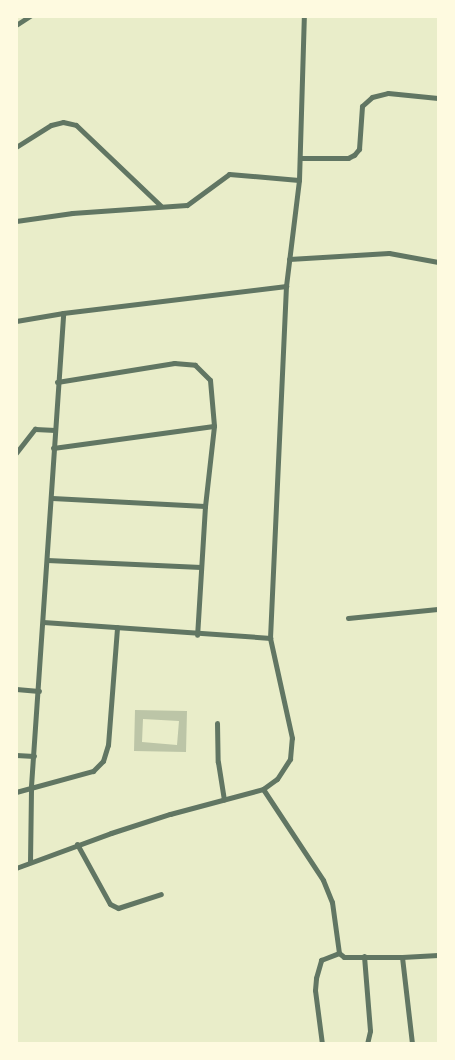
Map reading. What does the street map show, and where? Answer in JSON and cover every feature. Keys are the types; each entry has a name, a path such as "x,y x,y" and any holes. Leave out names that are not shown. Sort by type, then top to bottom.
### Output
{"street":[{"path":"16,26 30,16"},
{"path":"16,868 77,844 170,814 263,789 284,771 292,750 292,738 270,638 286,286 299,180 304,16"},
{"path":"300,158 348,158 354,155 359,149 362,106 372,97 388,93 438,98"},
{"path":"16,147 51,125 63,122 76,125 160,206"},
{"path":"16,221 72,213 187,205 229,174 299,180"},
{"path":"290,259 389,253 438,262"},
{"path":"16,321 63,313 286,286"},
{"path":"30,862 31,786 63,313"},
{"path":"57,382 174,363 195,365 204,371 210,380 214,426 205,506 197,635"},
{"path":"53,448 214,426"},
{"path":"16,453 35,429 55,430"},
{"path":"51,498 205,506"},
{"path":"47,560 201,567"},
{"path":"348,618 438,609"},
{"path":"43,622 197,635 270,638"},
{"path":"16,792 31,786 93,771 106,756 117,627"},
{"path":"16,689 39,691"},
{"path":"217,723 218,762 224,800"},
{"path":"16,755 34,756"},
{"path":"263,789 323,880 332,902 339,953 344,957 438,955"},
{"path":"77,844 110,904 118,908 161,894"},
{"path":"322,1044 316,978 321,960 339,953"},
{"path":"364,956 370,1031 367,1044"},
{"path":"402,957 412,1044"}],"building":[{"path":"135,710 187,711 186,752 134,751","holes":["143,719 179,721 177,745 142,742"]}]}
